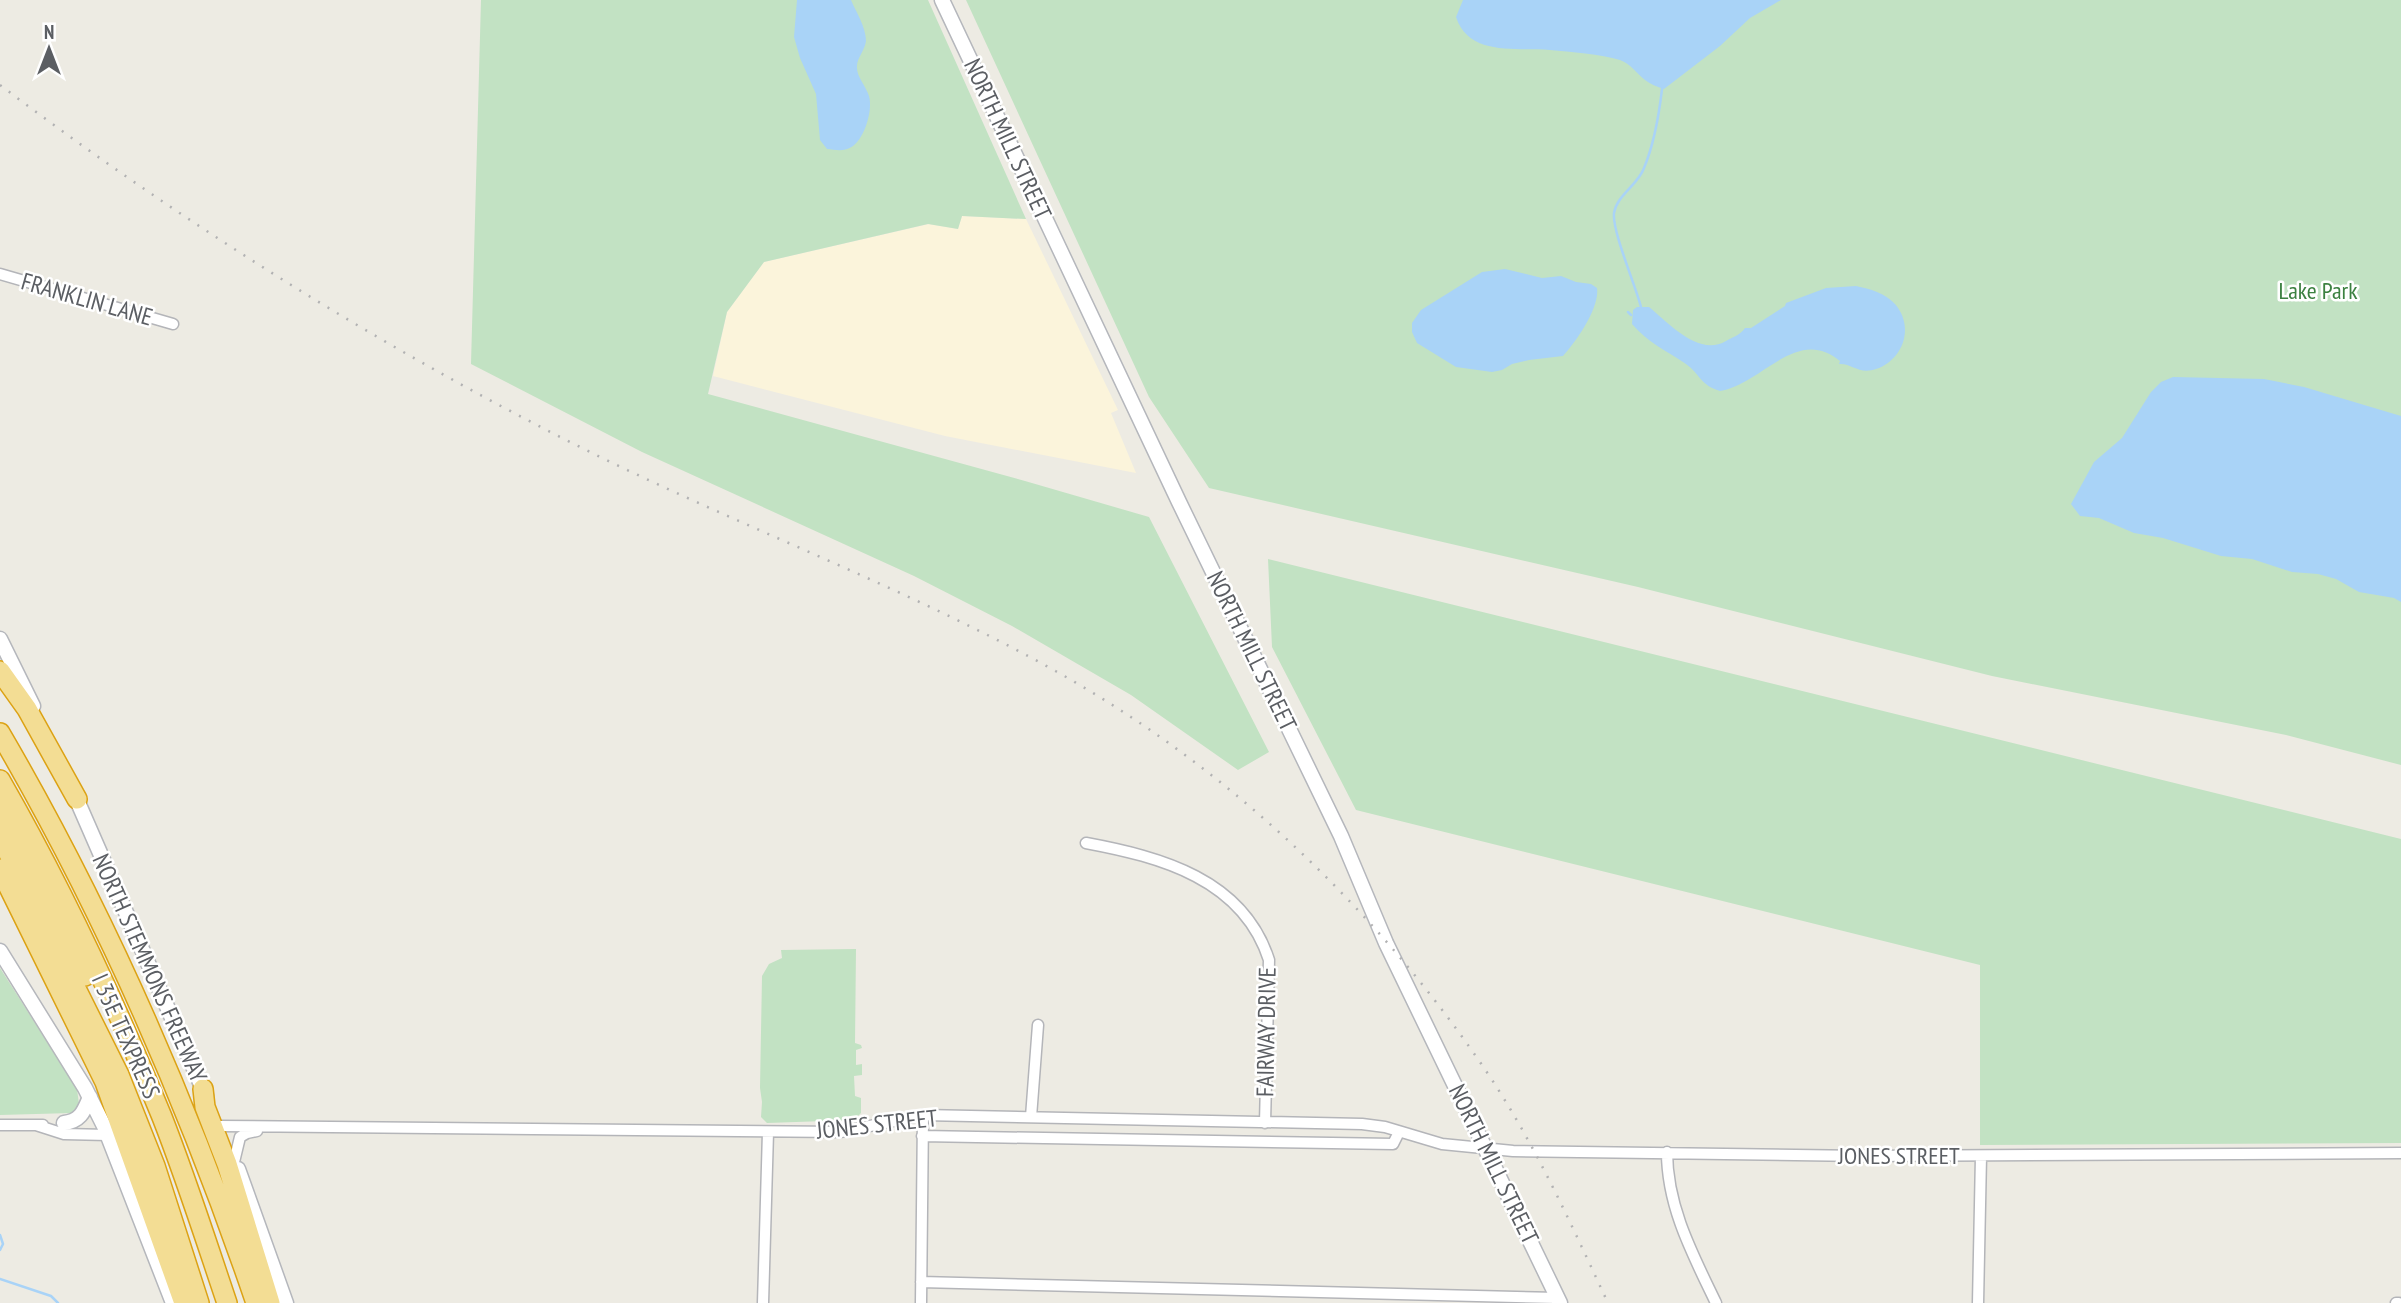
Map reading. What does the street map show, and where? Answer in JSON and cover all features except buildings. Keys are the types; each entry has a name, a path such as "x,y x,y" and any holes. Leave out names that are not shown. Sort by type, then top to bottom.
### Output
{"highway":[{"path":"0,671 27,709 77,799"},
{"name":"NORTH STEMMONS FREEWAY","path":"0,733 58,838 135,995 206,1163 256,1303"},
{"name":"I 35E TEXPRESS","path":"0,780 52,876 136,1057 162,1118 227,1303"},
{"path":"0,808 103,1015 119,1075"},
{"path":"0,836 119,1075 155,1166 200,1303"},
{"path":"0,869 105,1082 184,1303"},
{"path":"203,1089 205,1107 227,1164 270,1303"}],"main road":[{"name":"NORTH MILL STREET","path":"942,0 1341,836 1386,943 1559,1301"},
{"name":"NORTH STEMMONS FREEWAY","path":"0,639 50,738 219,1126 286,1303"},
{"path":"0,950 90,1097 108,1135 173,1303"},
{"path":"64,1123 75,1122 81,1116 90,1097"}],"street":[{"name":"FRANKLIN LANE","path":"0,274 173,324"},
{"name":"FAIRWAY DRIVE","path":"1086,843 1157,859 1190,873 1218,889 1232,901 1248,918 1263,941 1269,960 1265,1123"},
{"path":"1031,1117 1038,1026"},
{"name":"JONES STREET","path":"219,1126 841,1132 923,1115 1362,1124 1443,1144 1513,1151 1981,1156 2401,1153"},
{"path":"921,1303 923,1115"},
{"path":"0,1125 64,1123"},
{"path":"36,1125 64,1134 108,1135"},
{"name":"JONES STREET","path":"234,1162 240,1137 270,1128"},
{"path":"763,1303 768,1132"},
{"name":"JONES STREET","path":"922,1136 1393,1144 1399,1132"},
{"path":"1667,1152 1671,1195 1688,1244 1716,1303"},
{"path":"1978,1303 1981,1156"},
{"path":"921,1282 1559,1301"},
{"path":"1202,1290 1202,1303"}],"shaded area":[{"path":"962,216 1026,219 1118,410 1111,413 1136,473 945,436 713,376 727,312 764,262 929,224 958,229"}],"green space":[{"path":"481,0 928,0 1026,219 962,216 958,229 928,224 764,262 727,312 708,394 1149,517 1269,752 1238,770 1131,695 1012,626 914,576 642,452 471,364"},
{"name":"Lake Park","path":"966,0 2401,0 2401,765 2286,735 1992,676 1638,587 1209,488 1149,397"},
{"path":"1268,559 2401,839 2401,1143 1980,1145 1980,965 1356,810 1272,647"},
{"path":"856,949 855,1043 862,1048 856,1050 856,1065 862,1064 862,1075 854,1076 855,1096 861,1098 861,1113 854,1120 767,1123 761,1117 760,1088 762,976 769,964 782,958 781,950"},
{"path":"0,968 77,1089 79,1104 72,1113 0,1115"}],"water":[{"path":"797,0 851,0 864,30 866,41 857,70 869,96 869,116 857,142 847,149 827,149 820,140 816,94 794,37"},
{"path":"1463,0 1781,0 1750,18 1720,46 1664,89 1647,81 1624,62 1612,58 1550,50 1509,49 1483,44 1462,30 1456,17"},
{"path":"1505,269 1542,278 1561,276 1597,288 1591,315 1563,356 1529,360 1492,372 1456,367 1417,343 1412,332 1412,323 1421,310 1482,272"},
{"path":"1856,286 1877,292 1891,300 1901,313 1904,323 1905,332 1899,351 1885,365 1876,369 1860,370 1839,364 1840,361 1824,352 1809,350 1794,353 1735,386 1720,391 1708,386 1686,364 1651,341 1632,324 1633,310 1637,307 1649,307 1684,336 1705,345 1715,345 1736,336 1745,328 1751,328 1786,303 1826,288"},
{"path":"2173,377 2264,379 2304,387 2401,416 2401,602 2394,598 2359,592 2336,579 2318,574 2292,572 2252,559 2221,556 2163,538 2134,533 2099,518 2080,516 2071,504 2094,462 2122,438 2151,392 2161,382"}],"waterway":[{"path":"1641,307 1620,245 1614,213 1619,201 1644,168 1656,129 1662,89"},
{"path":"1628,312 1631,315"},
{"path":"0,1235 3,1244 0,1250"},
{"path":"0,1279 51,1296 58,1303"}],"railway":[{"path":"0,85 138,185 210,233 429,367 637,475 870,579 985,634 1106,701 1169,743 1285,838 1339,890 1438,1004 1482,1065 1518,1122 1550,1181 1608,1303"}]}
